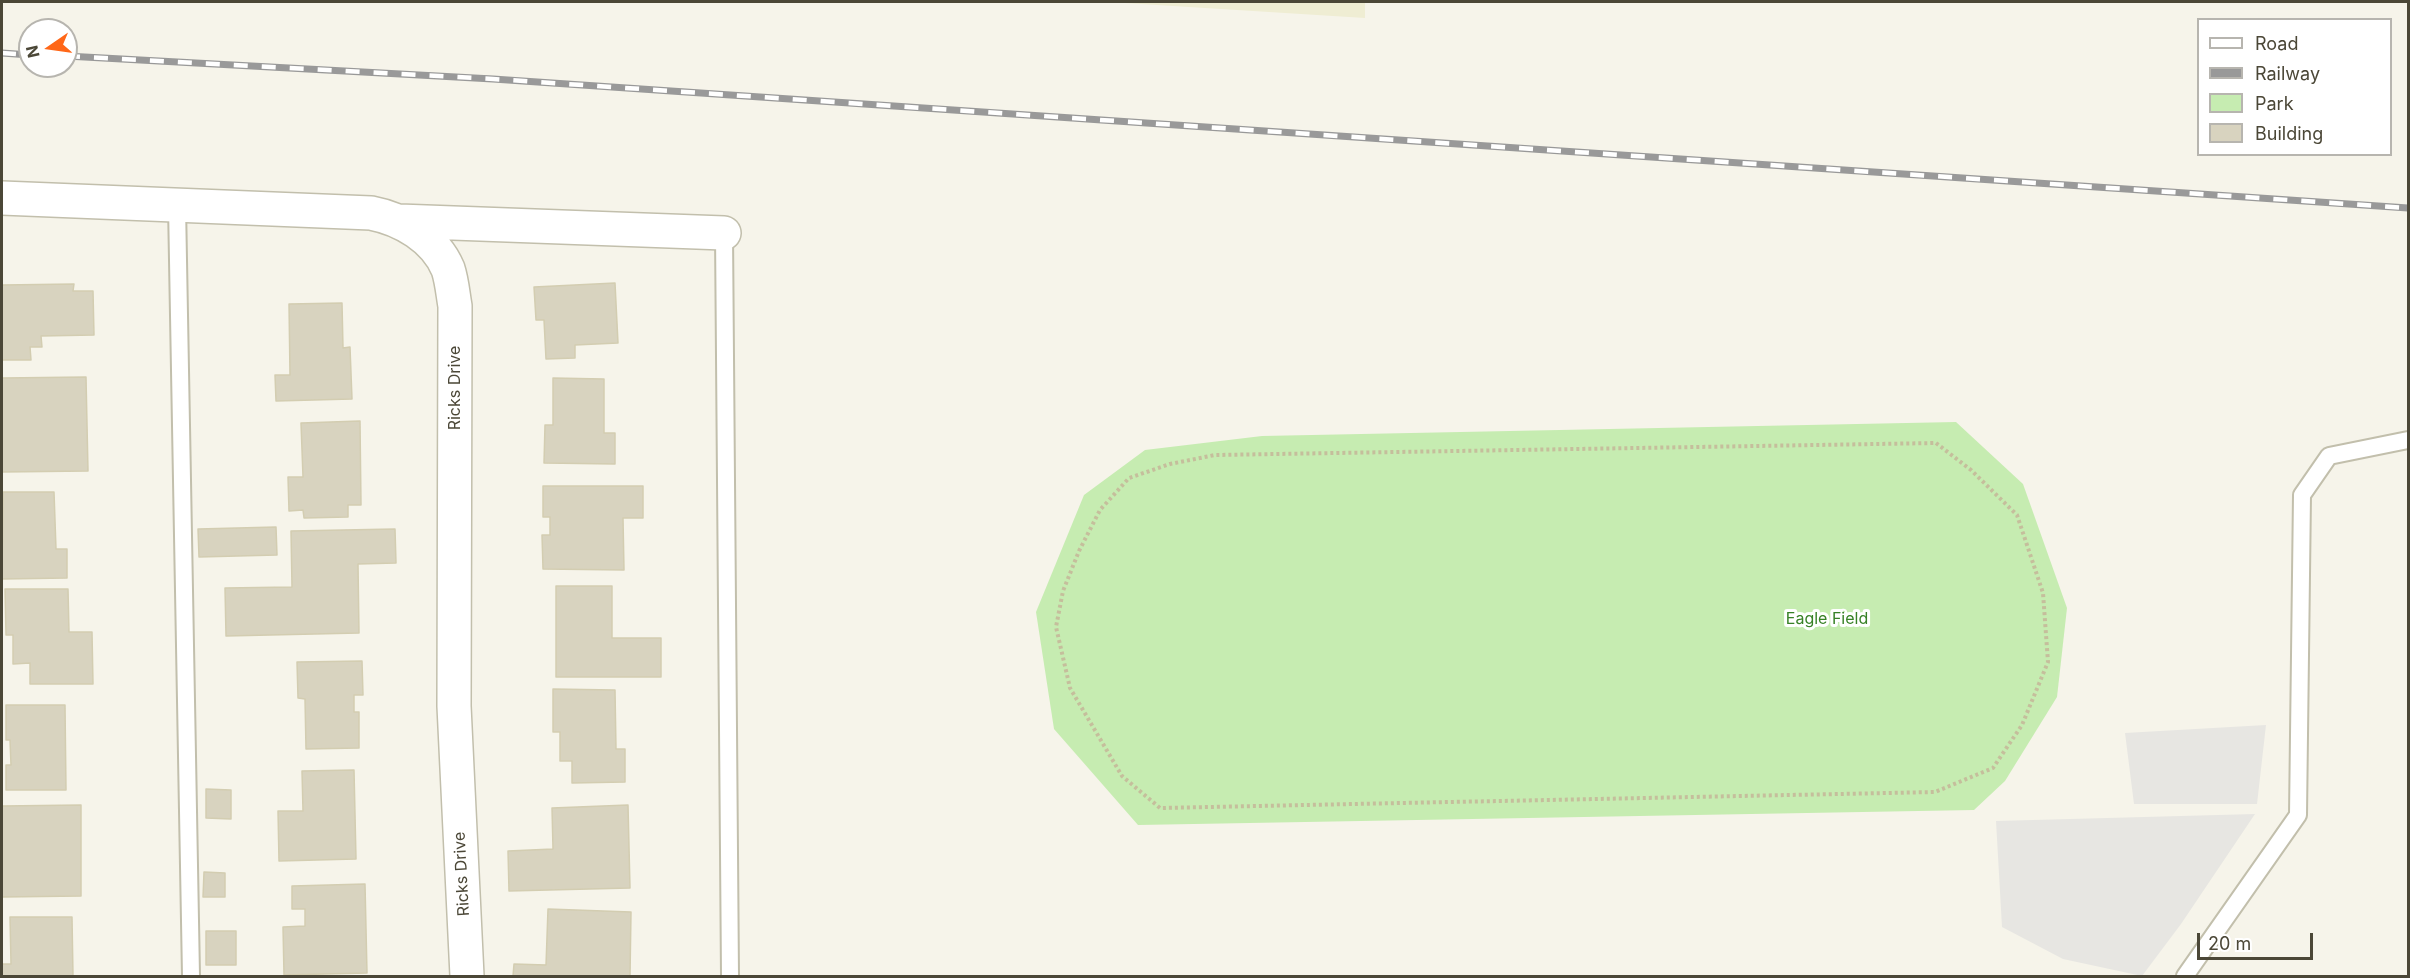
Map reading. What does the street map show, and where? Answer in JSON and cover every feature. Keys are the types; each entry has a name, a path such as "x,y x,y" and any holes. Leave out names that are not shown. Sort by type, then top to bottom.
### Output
{"street":[{"name":"Ricks Drive","path":"2,198 371,213 391,217 417,231 437,252 448,269 455,306 454,706 467,976"},
{"path":"399,221 724,233"}],"lane":[{"path":"177,205 191,976"},
{"path":"724,233 730,976"},
{"path":"2185,976 2298,815 2301,495 2329,456 2409,440"}],"path":[{"path":"1936,443 1971,470 2017,515 2043,593 2048,662 2022,725 1993,768 1935,792 1160,808 1122,776 1070,688 1056,627 1063,591 1079,551 1100,510 1129,478 1170,464 1215,455 1936,443"}],"shaded area":[{"path":"1109,2 1365,2 1365,18"},
{"path":"2266,725 2257,804 2134,804 2125,733"},
{"path":"2255,814 2181,924 2142,976 2063,959 2002,927 1996,821"}],"green space":[{"name":"Eagle Field","path":"1956,422 2023,484 2067,608 2057,697 2005,781 1974,810 1138,825 1054,729 1036,612 1084,495 1145,450 1262,436"}],"building":[{"path":"615,283 618,343 575,345 575,358 546,359 544,320 536,320 534,287"},
{"path":"74,284 73,291 93,291 94,335 41,336 42,347 30,347 31,360 2,360 2,285"},
{"path":"342,303 343,348 350,347 352,399 276,401 275,375 290,375 289,304"},
{"path":"86,377 88,471 2,472 2,378"},
{"path":"553,378 604,379 604,433 615,433 615,464 544,463 545,425 553,425"},
{"path":"360,421 361,505 348,505 348,517 304,518 303,510 289,511 288,477 303,477 301,423"},
{"path":"543,486 643,486 643,518 623,518 624,570 543,569 542,535 550,535 550,517 543,517"},
{"path":"3,492 54,492 56,549 67,549 67,578 2,579"},
{"path":"276,527 277,555 199,557 198,529"},
{"path":"395,529 396,563 358,564 359,633 226,636 225,588 292,587 291,531"},
{"path":"556,586 612,586 612,638 661,638 661,677 556,677"},
{"path":"5,589 68,589 69,632 92,632 93,684 30,684 30,663 13,664 13,635 6,635"},
{"path":"362,661 363,695 354,695 354,712 359,712 359,748 306,749 305,699 298,698 297,662"},
{"path":"553,689 615,690 616,749 625,749 625,782 572,783 572,761 560,761 560,732 553,732"},
{"path":"6,705 65,705 66,790 6,790 6,765 11,765 10,740 6,740"},
{"path":"354,770 356,859 279,861 278,811 303,811 302,771"},
{"path":"206,789 231,790 231,819 206,818"},
{"path":"81,805 81,896 2,897 2,806"},
{"path":"628,805 630,888 509,891 508,851 553,849 552,808"},
{"path":"204,872 225,873 225,897 203,897"},
{"path":"365,884 367,973 284,975 283,927 305,926 305,909 292,909 292,886"},
{"path":"548,909 631,912 630,976 513,976 514,964 546,965"},
{"path":"10,917 72,917 73,976 2,976 2,964 11,964"},
{"path":"206,931 236,931 236,965 206,965"}],"railway":[{"path":"2,53 18,54"},
{"path":"78,57 493,79 2408,208"}]}
